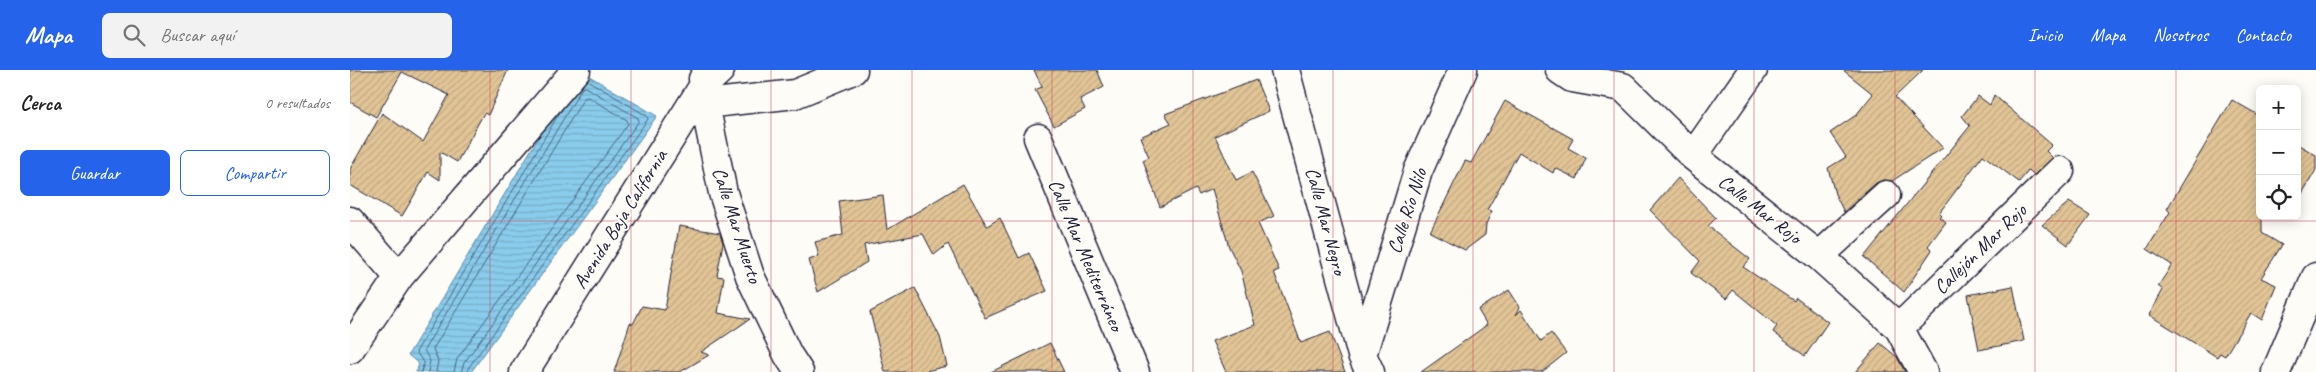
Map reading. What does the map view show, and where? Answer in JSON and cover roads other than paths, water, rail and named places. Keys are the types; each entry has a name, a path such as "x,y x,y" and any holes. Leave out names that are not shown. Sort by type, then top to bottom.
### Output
{"street":[{"path":"350,348 399,277 576,70"},
{"path":"707,82 795,94 853,70"},
{"name":"Calle Mar Negro","path":"1285,70 1366,364"},
{"name":"Calle Río Nilo","path":"1366,364 1418,171 1463,70"},
{"name":"Calle Mar Rojo","path":"1560,70 1572,78 1619,79 1693,156 1819,256 1899,328 1923,372"},
{"path":"1693,156 1753,70"},
{"name":"Avenida Baja California","path":"524,372 707,82"},
{"name":"Calle Mar Muerto","path":"707,82 723,193 750,276 788,355 799,372"},
{"name":"Calle Mar Mediterráneo","path":"1038,138 1135,372"},
{"name":"Callejón Mar Rojo","path":"1899,328 2060,171"},
{"path":"1819,256 1886,195"},
{"path":"350,221 399,277"},
{"path":"2276,372 2316,277"}],"water":[{"path":"579,70 657,116 471,372 416,372 419,364 408,355"}]}
